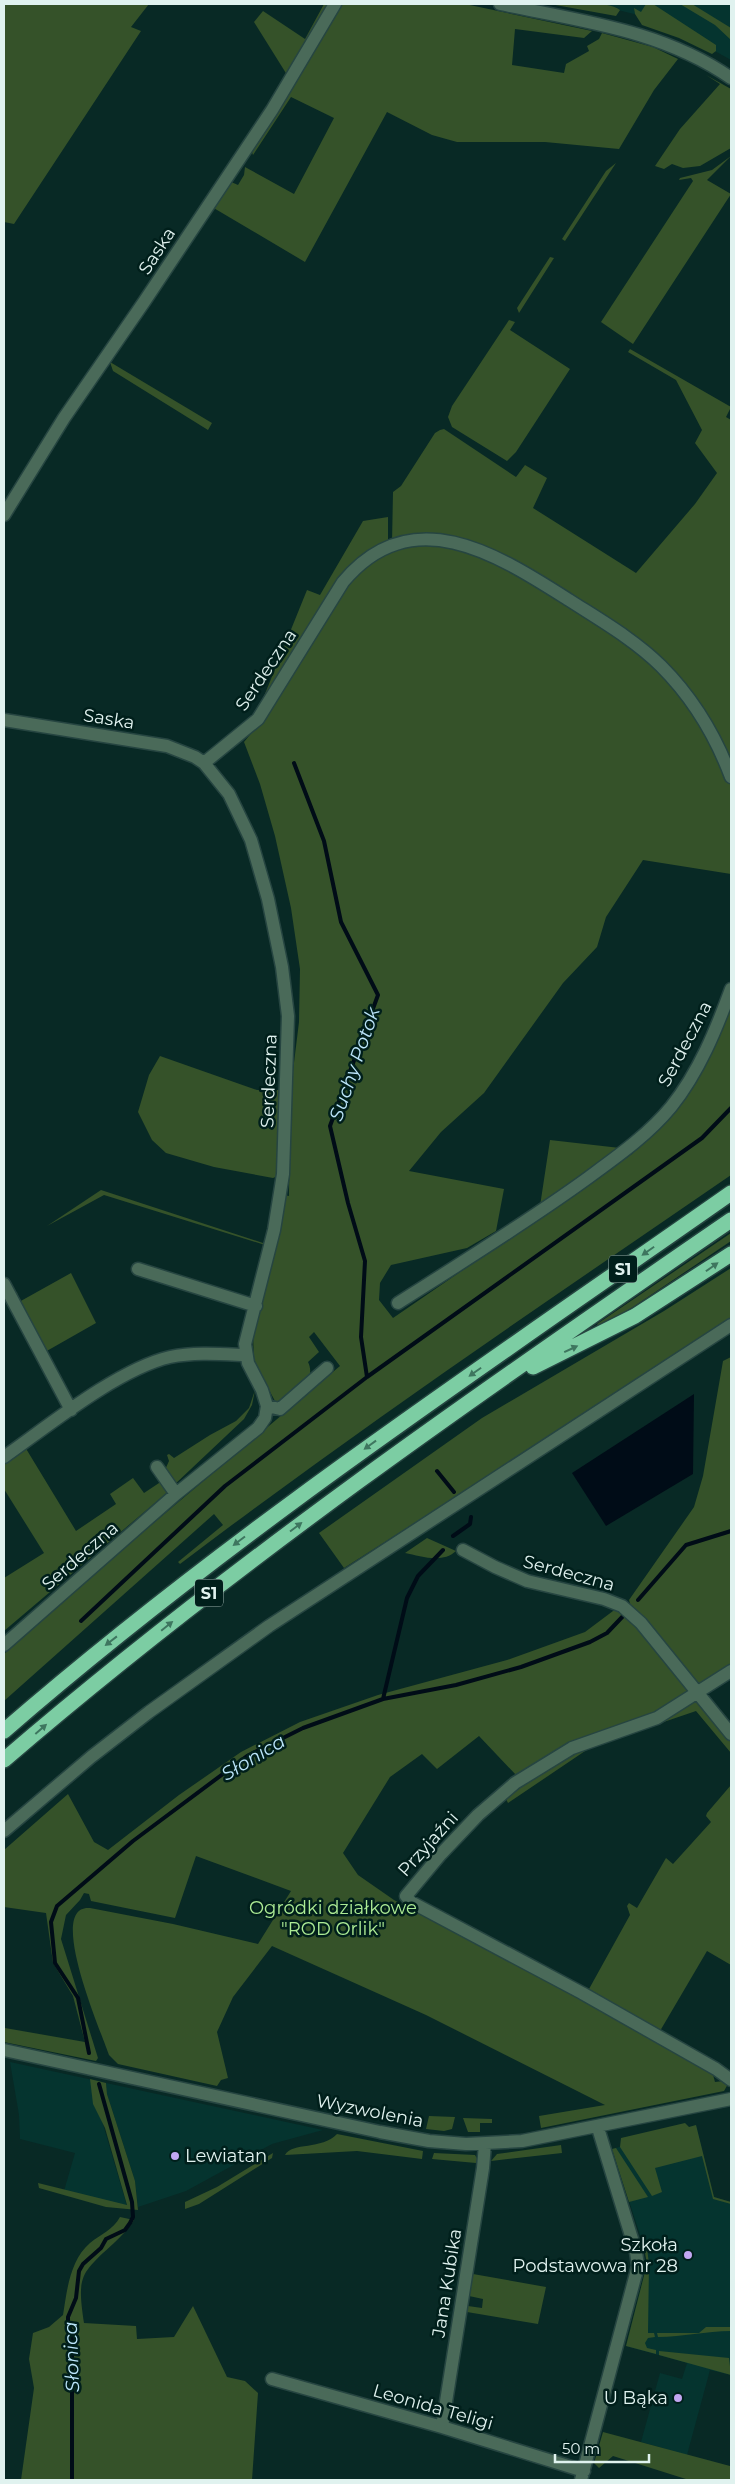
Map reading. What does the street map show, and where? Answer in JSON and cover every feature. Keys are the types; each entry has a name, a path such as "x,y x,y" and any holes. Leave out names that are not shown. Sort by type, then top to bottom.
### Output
{"highway":[{"name":"S1","path":"4,1731 88,1659 290,1502 731,1193"},
{"name":"S1","path":"4,1760 70,1703 204,1596 304,1520 731,1220"},
{"path":"496,1385 627,1320 731,1254"}],"street":[{"name":"Saska","path":"4,515 64,418 144,302 276,103 334,4"},
{"path":"500,4 599,23 638,33 675,46 731,78"},
{"name":"Serdeczna","path":"4,1644 87,1575 176,1494 258,1428 265,1418 267,1406 246,1355 245,1344 274,1230 283,1174 288,1016 282,967 268,899 251,840 229,794 204,763 258,719 343,582 356,567 373,553 390,545 421,540 442,541 463,544 488,553 517,568 620,633 660,665 688,696 718,746 731,777"},
{"name":"Saska","path":"4,720 167,746 204,763"},
{"name":"Serdeczna","path":"398,1303 542,1211 642,1136 671,1107 694,1072 713,1035 731,989"},
{"path":"138,1269 256,1306"},
{"path":"4,1284 71,1410"},
{"path":"4,1831 141,1718 269,1626 731,1325"},
{"path":"4,1457 118,1380 162,1360 193,1355 246,1355"},
{"path":"267,1406 280,1409 327,1368"},
{"path":"158,1468 176,1494"},
{"name":"Serdeczna","path":"463,1550 527,1581 604,1599 622,1606 641,1623 731,1734"},
{"path":"697,1692 731,1671"},
{"name":"Przyjaźni","path":"697,1692 657,1718 572,1748 516,1783 478,1815 440,1854 406,1896 411,1902 591,1998 716,2069 731,2080"},
{"name":"Wyzwolenia","path":"4,2050 429,2141 485,2144 530,2140 598,2128 731,2099"},
{"path":"583,2476 638,2266 636,2252 598,2128"},
{"name":"Jana Kubika","path":"442,2427 483,2168 485,2144"},
{"name":"Leonida Teligi","path":"272,2379 442,2427 583,2476"}],"shaded area":[{"path":"593,4 731,4 731,60 659,20"},
{"path":"694,1394 693,1474 606,1526 572,1473"},
{"path":"10,2062 93,2080 97,2104 127,2206 64,2191 75,2153 20,2139 19,2115"},
{"path":"106,2083 323,2130 272,2144 186,2191 138,2207 135,2181 107,2094"},
{"name":"Szkoła Podstawowa nr 28","path":"696,2125 714,2197 731,2202 731,2375 710,2370 687,2455 641,2442 660,2373 682,2379 687,2363 626,2346 647,2264 644,2247 612,2149"}],"green space":[{"path":"4,4 149,4 131,27 141,31 14,224 4,222"},
{"path":"324,4 328,5 289,78 254,22 263,11 305,39"},
{"path":"338,4 465,4 592,31 584,38 515,29 512,65 564,73 566,64 589,51 587,46 599,39 602,33 653,47 678,59 654,90 619,149 545,142 457,142 432,135 387,112 305,262 212,207 229,181 238,185 244,175 245,167 294,194 334,118 291,97 253,155 251,150"},
{"path":"550,4 597,4 607,5 620,10 616,16"},
{"path":"646,4 653,4 716,45 716,51 712,54 679,38 642,25 635,14 634,8 641,12"},
{"path":"680,4 692,4 731,28 731,40 715,25"},
{"path":"706,75 731,89 731,148 700,166 683,168 672,164 664,169 655,166 680,129 720,84"},
{"path":"731,156 707,180 731,194 633,344 601,322 693,181 691,178 679,180 680,178 712,170"},
{"path":"616,163 565,241 562,239 606,171"},
{"path":"550,257 554,258 519,313 517,308"},
{"path":"509,320 515,322 510,330 570,369 516,452 507,461 452,427 448,417 452,406"},
{"path":"630,349 731,407 726,417 731,420 731,765 665,663 489,550 392,543 393,492 401,486 435,433 444,429 516,477 525,465 547,478 533,508 636,573 695,504 717,473 695,443 702,430 676,380 628,352"},
{"path":"110,362 212,423 208,430 113,371"},
{"path":"388,517 388,544 354,565 256,716 307,590 320,595 363,521"},
{"path":"442,544 484,556 589,618 659,668 685,698 720,761 731,786 731,874 643,860 606,917 597,947 563,983 484,1093 441,1132 409,1171 504,1189 496,1231 467,1248 391,1265 380,1283 379,1300 393,1318 632,1154 672,1115 731,1007 731,1175 384,1415 247,1513 180,1564 178,1562 223,1525 214,1514 4,1701 4,1654 144,1531 340,1366 314,1332 309,1337 319,1352 308,1362 310,1375 299,1389 283,1401 275,1401 254,1362 253,1334 284,1195 289,1196 290,1095 299,1022 300,969 291,908 275,836 260,784 244,742 261,721 346,583 391,548"},
{"path":"160,1056 257,1090 287,1090 283,1174 273,1178 214,1167 166,1153 152,1140 138,1112 149,1075"},
{"path":"550,1140 620,1148 540,1206"},
{"path":"101,1190 266,1244 104,1195 47,1226"},
{"path":"731,1233 731,1241 633,1307 599,1327 597,1324"},
{"path":"731,1268 731,1322 344,1568 319,1533 482,1418 664,1311"},
{"path":"71,1273 96,1323 45,1352 18,1304 15,1293 17,1292 19,1302"},
{"path":"731,1357 731,1667 701,1686 696,1685 632,1610 629,1600 694,1507 703,1476 723,1361"},
{"path":"255,1390 252,1405 244,1419 173,1486 164,1472 169,1461 167,1455 169,1454 174,1458 236,1421 249,1408"},
{"path":"25,1447 76,1531 116,1504 110,1494 133,1478 144,1493 162,1481 169,1491 4,1631 4,1578 44,1553 4,1489 4,1462"},
{"path":"427,1538 456,1551 450,1555 438,1558 405,1553"},
{"name":"Ogródki działkowe \"ROD Orlik\"","path":"617,1608 632,1619 689,1691 668,1707 517,1776 479,1736 437,1769 422,1754 390,1777 343,1853 358,1875 394,1900 530,1970 712,2071 715,2082 723,2081 728,2084 724,2091 541,2128 539,2116 605,2105 426,2015 272,1946 233,1997 217,2032 228,2078 221,2080 217,2086 118,2064 109,2055 80,1972 74,1947 73,1926 78,1912 90,1908 173,1924 258,1944 291,1891 196,1856 175,1918 91,1901 89,1894 84,1893 66,1915 61,1939 98,2058 96,2061 4,2042 4,2023 5,2028 85,2042 73,1996 53,1963 46,1913 4,1907 4,1850 68,1794 94,1842 108,1850 179,1795 241,1752 300,1722 378,1695 507,1660 585,1632"},
{"path":"701,1702 731,1739 731,1753 696,1711 602,1743 667,1717 693,1703"},
{"path":"591,1747 508,1803 505,1797 580,1750"},
{"path":"731,1785 731,1965 707,1951 660,2031 589,1989 630,1915 627,1906 629,1903 637,1908 666,1858 673,1864 711,1822 706,1816 707,1813"},
{"path":"90,2079 106,2083 107,2094 135,2181 138,2210 106,2207 39,2188 38,2183 127,2205 105,2128 93,2104"},
{"path":"429,2116 455,2117 452,2129 444,2131 426,2129"},
{"path":"463,2118 492,2119 492,2123 480,2123 480,2132 468,2132"},
{"path":"685,2123 689,2127 696,2125 714,2197 731,2202 731,2204 713,2199 702,2156 655,2168 662,2192 652,2196 620,2147 621,2138"},
{"path":"337,2134 423,2151 422,2159 357,2151 285,2155 294,2148 324,2142"},
{"path":"561,2145 562,2153 491,2161 497,2154"},
{"path":"616,2148 648,2197 629,2202 612,2149"},
{"path":"273,2153 272,2158 199,2204 185,2209 185,2202 217,2187"},
{"path":"434,2153 475,2155 478,2167 476,2171 476,2163 432,2159"},
{"path":"120,2217 134,2220 125,2232 94,2262 81,2285 84,2323 136,2326 137,2339 174,2337 193,2306 227,2377 245,2381 258,2393 252,2480 21,2480 34,2388 29,2359 33,2333 49,2327 63,2315 70,2276 78,2258 90,2243 110,2229"},
{"path":"644,2247 647,2248 649,2264 648,2333 654,2333 655,2337 648,2338 645,2343 647,2348 656,2350 656,2354 626,2346 647,2264"},
{"path":"473,2274 546,2287 538,2324 467,2312 468,2306 482,2308 483,2299 469,2296"},
{"path":"706,2327 731,2327 731,2331 658,2337 657,2333 699,2333"},
{"path":"659,2351 729,2358 731,2375 659,2355"},
{"path":"603,2432 730,2466 731,2480 689,2480 613,2456 599,2468 594,2463"}],"waterway":[{"name":"Suchy Potok","path":"294,763 324,841 341,922 378,995 330,1126 348,1203 365,1261 361,1337 367,1377"},
{"path":"81,1621 225,1486 367,1377 702,1138 731,1108"},
{"path":"437,1471 454,1492"},
{"path":"453,1536 470,1524 471,1517"},
{"name":"Słonica","path":"638,1600 686,1545 731,1531"},
{"name":"Suchy Potok","path":"383,1699 407,1598 418,1576 443,1550"},
{"name":"Słonica","path":"89,2053 78,1998 55,1963 51,1922 57,1906 133,1841 247,1756 303,1728 383,1699 456,1685 521,1667 590,1642 607,1633 625,1614"},
{"name":"Słonica","path":"72,2480 72,2332 68,2325 68,2317 76,2298 79,2271 83,2264 101,2248 106,2239 125,2230 133,2217 132,2202 99,2084"}],"place":[{"name":"Lewiatan","path":"175,2156"},
{"name":"Szkoła Podstawowa nr 28","path":"688,2255"},
{"name":"U Bąka","path":"678,2398"}]}
